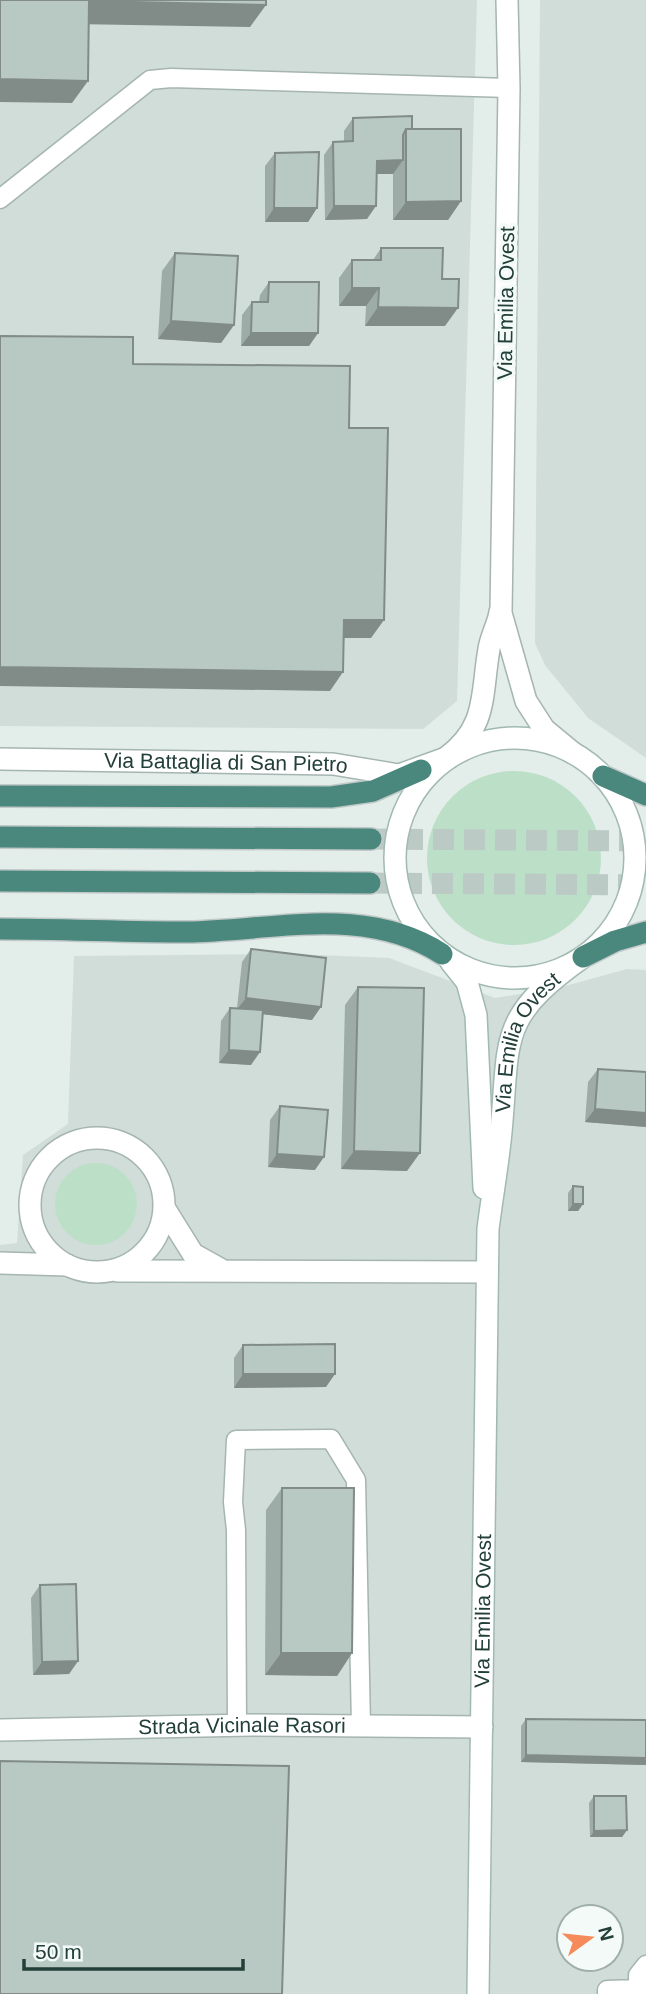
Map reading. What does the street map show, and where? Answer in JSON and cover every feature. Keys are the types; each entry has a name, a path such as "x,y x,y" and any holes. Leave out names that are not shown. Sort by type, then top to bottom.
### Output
{"highway":[{"path":"0,796 331,797 373,791 421,770"},
{"path":"603,776 646,795"},
{"path":"0,837 371,839"},
{"path":"0,881 370,883"},
{"path":"0,929 187,932 273,924 353,925 401,934 442,954"},
{"path":"583,957 615,941 646,932"}],"street":[{"name":"Via Emilia Ovest","path":"478,1994 488,1229 501,1132 505,1061 512,1031 535,997 603,939 620,916 633,881 634,844 630,825 615,791 603,776 544,729 526,701 515,671 501,607 508,0"},
{"name":"Via Emilia Ovest","path":"488,1229 479,1131 476,1015 467,982 428,942 406,911 398,883 395,855 396,836 409,800 431,770 468,740 476,726 484,692 488,650 501,607"},
{"name":"Via Emilia Ovest","path":"446,758 481,742 519,737 556,745 573,752"},
{"name":"Via Battaglia di San Pietro","path":"0,759 333,764 399,775 421,770 446,758"},
{"name":"Via Emilia Ovest","path":"442,954 475,972 512,978 549,973 583,957"},
{"path":"67,1265 49,1251 37,1234 31,1212 32,1190 40,1170 54,1153 73,1142 95,1137 117,1140 137,1150 153,1167 162,1187 165,1209 159,1231 148,1249 131,1263 110,1271"},
{"path":"165,1209 193,1254 222,1270"},
{"path":"0,1263 67,1265 88,1271 487,1272"},
{"name":"Strada Vicinale Rasori","path":"0,1730 237,1726 482,1727"}],"lane":[{"path":"0,199 149,80 171,78 509,88"},
{"path":"237,1726 236,1531 233,1502 236,1440 331,1439 356,1480 361,1726"},
{"path":"607,1994 607,1990 638,1989 638,1975 646,1965"}],"shaded area":[{"path":"0,0 477,0 457,701 423,729 0,726"},
{"path":"540,0 646,0 646,758 588,718 545,665 535,643"},
{"path":"295,954 389,958 495,998 558,988 627,969 646,970 646,1994 0,1994 0,1245 17,1243 23,1155 68,1124 74,956"}],"green space":[{"path":"514,771 547,777 576,796 595,825 601,858 595,891 576,920 547,939 514,945 481,939 452,920 433,891 427,858 433,825 452,796 481,777"},
{"path":"96,1163 112,1166 125,1175 134,1188 137,1204 134,1220 125,1233 112,1242 96,1245 80,1242 67,1233 58,1220 55,1204 58,1188 67,1175 80,1166"}],"building":[{"path":"0,0 266,0 266,5 89,1 88,81 0,79"},
{"path":"412,116 412,129 406,129 403,135 403,160 377,161 376,206 334,206 333,142 353,141 353,118"},
{"path":"406,129 461,129 461,201 406,202"},
{"path":"319,152 317,208 274,208 275,153"},
{"path":"381,248 443,248 442,279 459,279 458,308 378,307 379,288 352,288 352,260 381,260"},
{"path":"175,253 238,256 234,325 171,321"},
{"path":"269,282 319,282 318,333 251,333 252,302 268,302"},
{"path":"0,336 133,337 133,364 350,366 349,428 388,428 384,620 344,620 343,672 0,667"},
{"path":"251,949 326,958 321,1007 246,998"},
{"path":"358,987 424,988 420,1153 354,1151"},
{"path":"230,1008 263,1010 260,1052 229,1050"},
{"path":"598,1069 646,1072 646,1113 595,1109"},
{"path":"280,1106 328,1110 324,1157 277,1154"},
{"path":"573,1186 583,1187 583,1204 573,1204"},
{"path":"335,1344 335,1374 243,1374 243,1345"},
{"path":"282,1488 354,1488 352,1653 281,1653"},
{"path":"76,1584 78,1661 42,1662 40,1585"},
{"path":"526,1719 646,1720 646,1758 526,1755"},
{"path":"0,1761 289,1766 282,1994 0,1994"},
{"path":"594,1796 626,1796 627,1830 594,1831"}],"tunnel":[{"path":"371,839 646,841"},
{"path":"370,883 646,885"}]}
